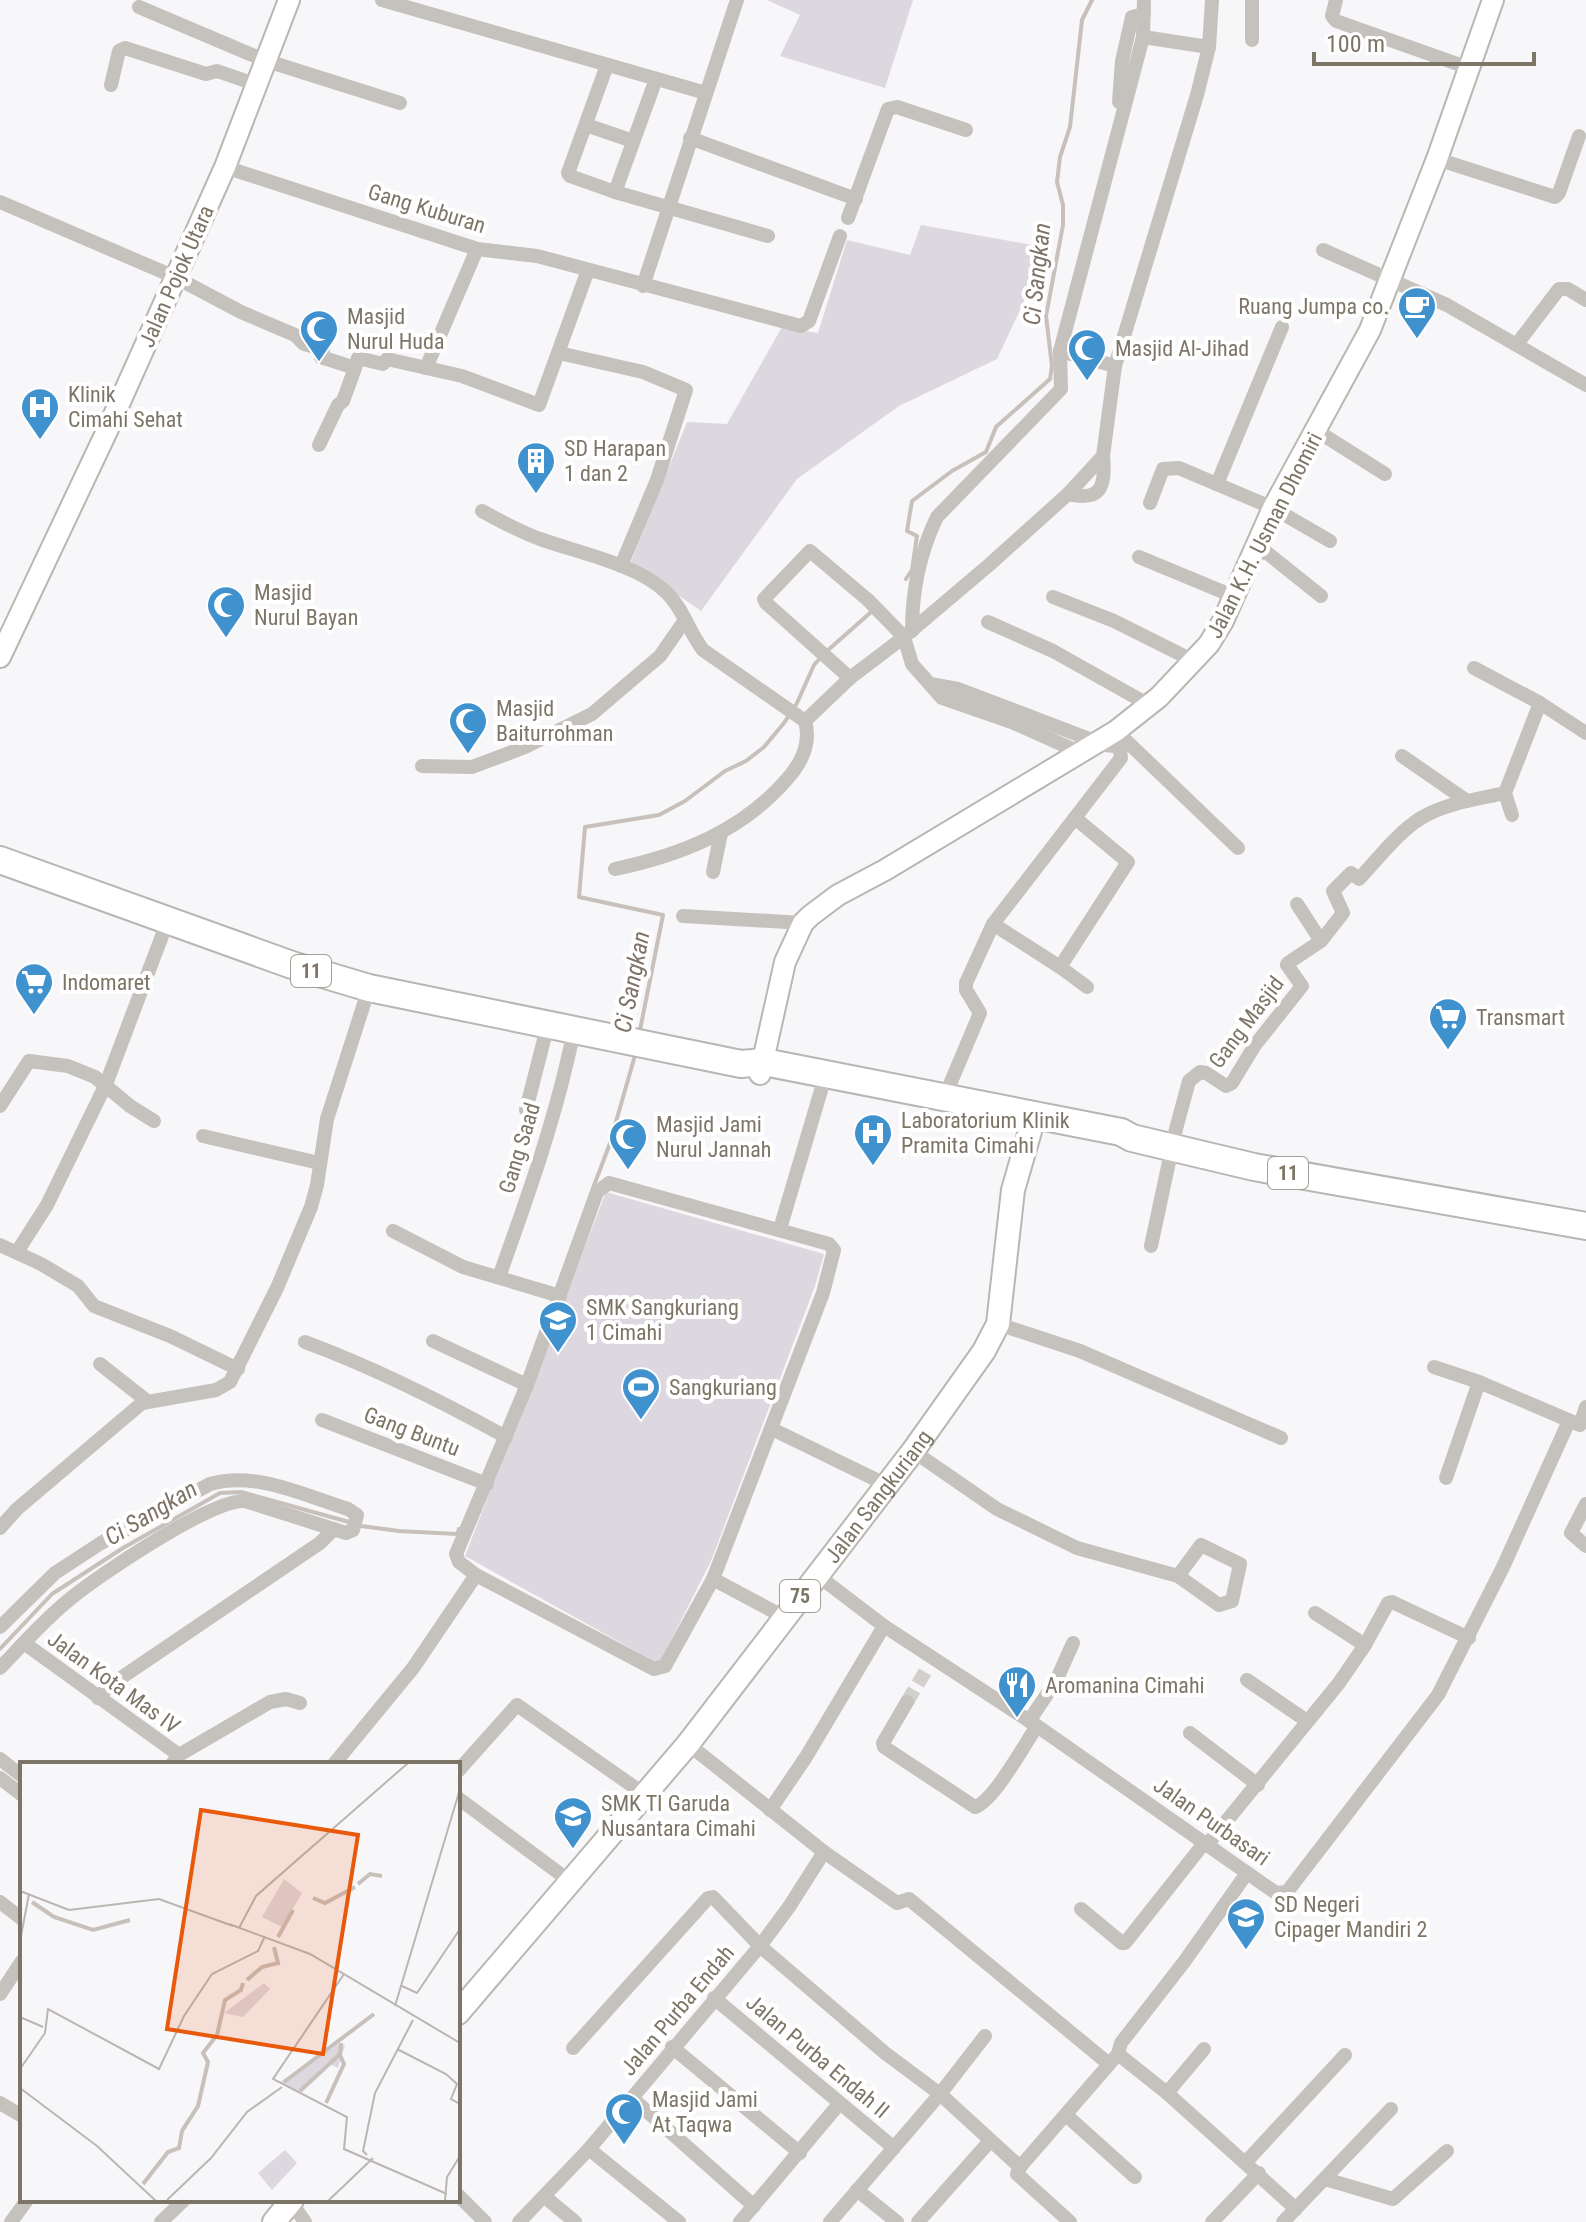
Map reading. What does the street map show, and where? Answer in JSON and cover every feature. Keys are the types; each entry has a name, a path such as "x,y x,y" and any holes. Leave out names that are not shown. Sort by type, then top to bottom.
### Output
{"highway":[{"name":"11","path":"0,860 292,965 369,988 755,1066 945,1096 1034,1120"},
{"name":"11","path":"755,1066 822,1087 1121,1132 1132,1138 1254,1167 1586,1226"}],"main road":[{"name":"Jalan Pojok Utara","path":"0,657 6,632 106,433 225,167 289,0"},
{"name":"Jalan K.H. Usman Dhomiri","path":"755,1066 785,962 803,923 838,895 1116,731 1151,706 1216,633 1273,508 1370,330 1437,159 1493,0"},
{"name":"Jalan Sangkuriang","path":"460,2011 688,1744 913,1451 984,1351 998,1324 1013,1190 1034,1120"},
{"path":"274,2222 291,2202"}],"street":[{"path":"382,0 706,93"},
{"path":"643,286 737,0"},
{"path":"793,714 850,678 908,634 1068,494 1103,456 1115,366 1209,47 1212,0"},
{"path":"1252,0 1252,40"},
{"path":"1336,0 1334,20 1469,68"},
{"path":"139,7 264,60 400,103"},
{"path":"945,1096 980,1013 966,990 966,983 993,924 1121,758 1120,750 1115,746 1088,746 1050,738 942,698 912,664 908,634 916,576 937,517 1061,389 1060,351 1143,37 1144,7"},
{"path":"1119,127 1122,61 1132,17 1144,7"},
{"path":"1143,37 1209,47"},
{"path":"111,85 119,51 125,48 206,74 217,71 255,84"},
{"path":"607,65 568,173 572,179 768,236"},
{"path":"615,192 656,79"},
{"path":"848,218 888,109 897,107 966,130"},
{"path":"586,125 633,141"},
{"path":"1437,159 1555,197 1579,136"},
{"path":"690,138 856,199"},
{"name":"Gang Kuburan","path":"225,167 477,249 537,256 665,292 804,325 809,321 840,236"},
{"path":"0,202 175,277 241,312 295,335 304,344 323,349 321,357 355,368"},
{"path":"426,368 477,249"},
{"path":"1323,250 1447,305 1586,385"},
{"path":"319,445 338,405 343,401 358,358 383,364 387,359 462,376 539,405 588,270"},
{"path":"1517,344 1559,289 1568,289 1586,300"},
{"path":"1217,484 1282,327"},
{"path":"1060,351 1115,366"},
{"path":"559,353 643,372 686,390 657,480 621,566"},
{"path":"1317,431 1385,474"},
{"path":"1150,503 1163,469 1179,468 1273,508 1330,541"},
{"path":"482,511 541,539 621,566 662,589 683,613 703,650 793,714 807,737 804,752 795,769 774,795 750,817 701,844 658,860 615,869"},
{"path":"1256,544 1321,596"},
{"path":"850,678 764,599 810,551 908,634"},
{"path":"1139,557 1233,596"},
{"path":"1053,597 1114,621 1194,661"},
{"path":"422,766 472,767 525,747 592,714 660,656 685,620"},
{"path":"988,622 1053,651 1151,706"},
{"path":"1474,668 1540,703 1586,733"},
{"path":"930,684 958,689 1088,746"},
{"path":"1512,815 1505,793 1540,703"},
{"path":"1116,731 1238,848"},
{"path":"1402,756 1467,801 1505,793"},
{"name":"Gang Masjid","path":"1173,1148 1189,1081 1200,1072 1226,1086 1232,1083 1255,1045 1302,986 1287,965 1321,941 1343,913 1333,891 1351,873 1359,879 1422,817 1467,801"},
{"path":"1060,967 1128,862 1075,818"},
{"path":"713,872 721,833"},
{"path":"1297,904 1321,941"},
{"path":"683,916 803,923"},
{"path":"17,1252 47,1205 106,1084 168,920"},
{"path":"993,924 1087,987"},
{"path":"0,1528 17,1509 147,1401 216,1390 230,1382 297,1242 317,1185 327,1119 369,988"},
{"path":"526,1110 561,1027"},
{"name":"Gang Saad","path":"499,1277 533,1184 563,1081 561,1027"},
{"path":"0,1106 29,1061 68,1066 95,1077 154,1121"},
{"path":"780,1229 822,1087"},
{"path":"203,1136 319,1163"},
{"path":"1151,1246 1173,1148"},
{"path":"609,1183 780,1229 829,1244 834,1250 823,1293 713,1579 665,1666 654,1669 476,1575 459,1562 456,1554 527,1385 557,1295 597,1192 609,1183"},
{"path":"393,1231 463,1267 557,1295"},
{"path":"0,1245 78,1286 94,1306 170,1336 238,1369"},
{"path":"998,1324 1080,1351 1281,1438"},
{"path":"433,1341 527,1385"},
{"path":"305,1342 350,1358 430,1395 506,1437"},
{"path":"100,1364 147,1401"},
{"path":"1434,1367 1479,1382 1579,1424"},
{"path":"1446,1478 1479,1382"},
{"name":"Jalan Purbasari","path":"817,1575 930,1663 1033,1724 1276,1893 1287,1892 1438,1695 1586,1407"},
{"name":"Gang Buntu","path":"322,1420 487,1484"},
{"path":"772,1429 887,1485"},
{"path":"913,1451 997,1509 1077,1548 1178,1576 1219,1605 1232,1601 1240,1564 1205,1544 1201,1545 1178,1576"},
{"path":"0,1627 55,1573 101,1543 210,1484 228,1479 251,1479 348,1509 357,1518 350,1533 245,1501 234,1500 212,1509 121,1562 69,1599 0,1668"},
{"path":"1586,1504 1571,1531 1573,1537 1586,1546"},
{"path":"98,1698 109,1686 320,1543 334,1529"},
{"path":"336,1762 413,1668 476,1575"},
{"path":"713,1579 784,1617"},
{"path":"1081,1909 1125,1943 1339,1683 1365,1645 1384,1607 1392,1602 1469,1638"},
{"path":"1315,1613 1365,1645"},
{"path":"770,1810 806,1757 884,1626"},
{"name":"Jalan Kota Mas IV","path":"24,1643 175,1760"},
{"path":"907,1702 883,1743 884,1747 975,1807 981,1805 1033,1724 1073,1643"},
{"path":"1247,1680 1307,1721"},
{"path":"175,1760 270,1702 286,1699 300,1703"},
{"path":"460,1769 517,1705 644,1794"},
{"path":"1190,1733 1258,1785"},
{"path":"688,1744 824,1852 897,1903 909,1899 1114,2059 1167,2093 1296,2209"},
{"path":"0,1759 20,1774"},
{"path":"0,1778 20,1793"},
{"path":"460,1799 571,1882"},
{"name":"Jalan Purba Endah","path":"519,2222 589,2149 760,1946 824,1852"},
{"path":"1070,2222 1017,2174 1020,2167 1114,2059 1121,2043 1247,1873"},
{"path":"573,2048 708,1898 718,1899 760,1946 885,2053 940,2094 1020,2167"},
{"path":"0,1902 20,1917"},
{"path":"0,1994 20,1964"},
{"name":"Jalan Purba Endah II","path":"714,1998 894,2148"},
{"path":"830,2222 940,2094 985,2036"},
{"path":"672,2047 800,2153"},
{"path":"1167,2093 1204,2049"},
{"path":"1246,2162 1345,2055"},
{"path":"632,2098 754,2206"},
{"path":"0,2103 20,2115"},
{"path":"740,2222 839,2104"},
{"path":"1283,2222 1391,2109"},
{"path":"1066,2115 1135,2177"},
{"path":"918,2222 990,2141"},
{"path":"589,2149 679,2222"},
{"path":"1325,2179 1393,2199 1447,2151"},
{"path":"1212,2222 1259,2173"},
{"path":"857,2190 897,2222"},
{"path":"460,2197 485,2222"},
{"path":"545,2197 575,2222"},
{"path":"11,2222 26,2202"},
{"path":"161,2222 182,2202"},
{"path":"293,2202 305,2222"}],"shaded area":[{"path":"767,0 913,0 885,88 780,56 800,15"},
{"path":"921,225 1049,248 997,359 899,406 797,479 701,611 631,562 687,422 727,424 782,327 818,333 847,240 910,255"},
{"name":"Sangkuriang","path":"606,1192 824,1254 815,1286 711,1561 659,1664 465,1556"}],"waterway":[{"name":"Ci Sangkan","path":"906,579 912,570 917,536 907,531 912,501 952,471 986,452 996,427 1050,379 1052,366 1046,316 1063,225 1063,205 1057,182 1060,157 1070,127 1082,20 1092,0"},
{"name":"Ci Sangkan","path":"827,651 870,613"},
{"name":"Ci Sangkan","path":"639,1035 663,915 579,897 585,827 659,815 685,801 725,771 746,761 764,747 784,723 821,657"},
{"name":"Ci Sangkan","path":"593,1188 609,1146 636,1052"},
{"name":"Ci Sangkan","path":"0,1649 52,1594 123,1548 220,1493 241,1492 349,1522"},
{"name":"Ci Sangkan","path":"361,1526 457,1534 459,1529"}],"tunnel":[{"path":"907,1702 928,1667"}],"place":[{"name":"Ruang Jumpa co.","path":"1417,340"},
{"name":"Masjid Nurul Huda","path":"319,363"},
{"name":"Masjid Al-Jihad","path":"1087,382"},
{"name":"Klinik Cimahi Sehat","path":"40,441"},
{"name":"SD Harapan 1 dan 2","path":"536,495"},
{"name":"Masjid Nurul Bayan","path":"226,639"},
{"name":"Masjid Baiturrohman","path":"468,755"},
{"name":"Indomaret","path":"34,1016"},
{"name":"Transmart","path":"1448,1051"},
{"name":"Laboratorium Klinik Pramita Cimahi","path":"873,1167"},
{"name":"Masjid Jami Nurul Jannah","path":"628,1171"},
{"name":"SMK Sangkuriang 1 Cimahi","path":"558,1354"},
{"name":"Sangkuriang","path":"641,1421"},
{"name":"Aromanina Cimahi","path":"1017,1719"},
{"name":"SMK TI Garuda Nusantara Cimahi","path":"573,1850"},
{"name":"SD Negeri Cipager Mandiri 2","path":"1246,1951"},
{"name":"Masjid Jami At Taqwa","path":"624,2146"}]}
